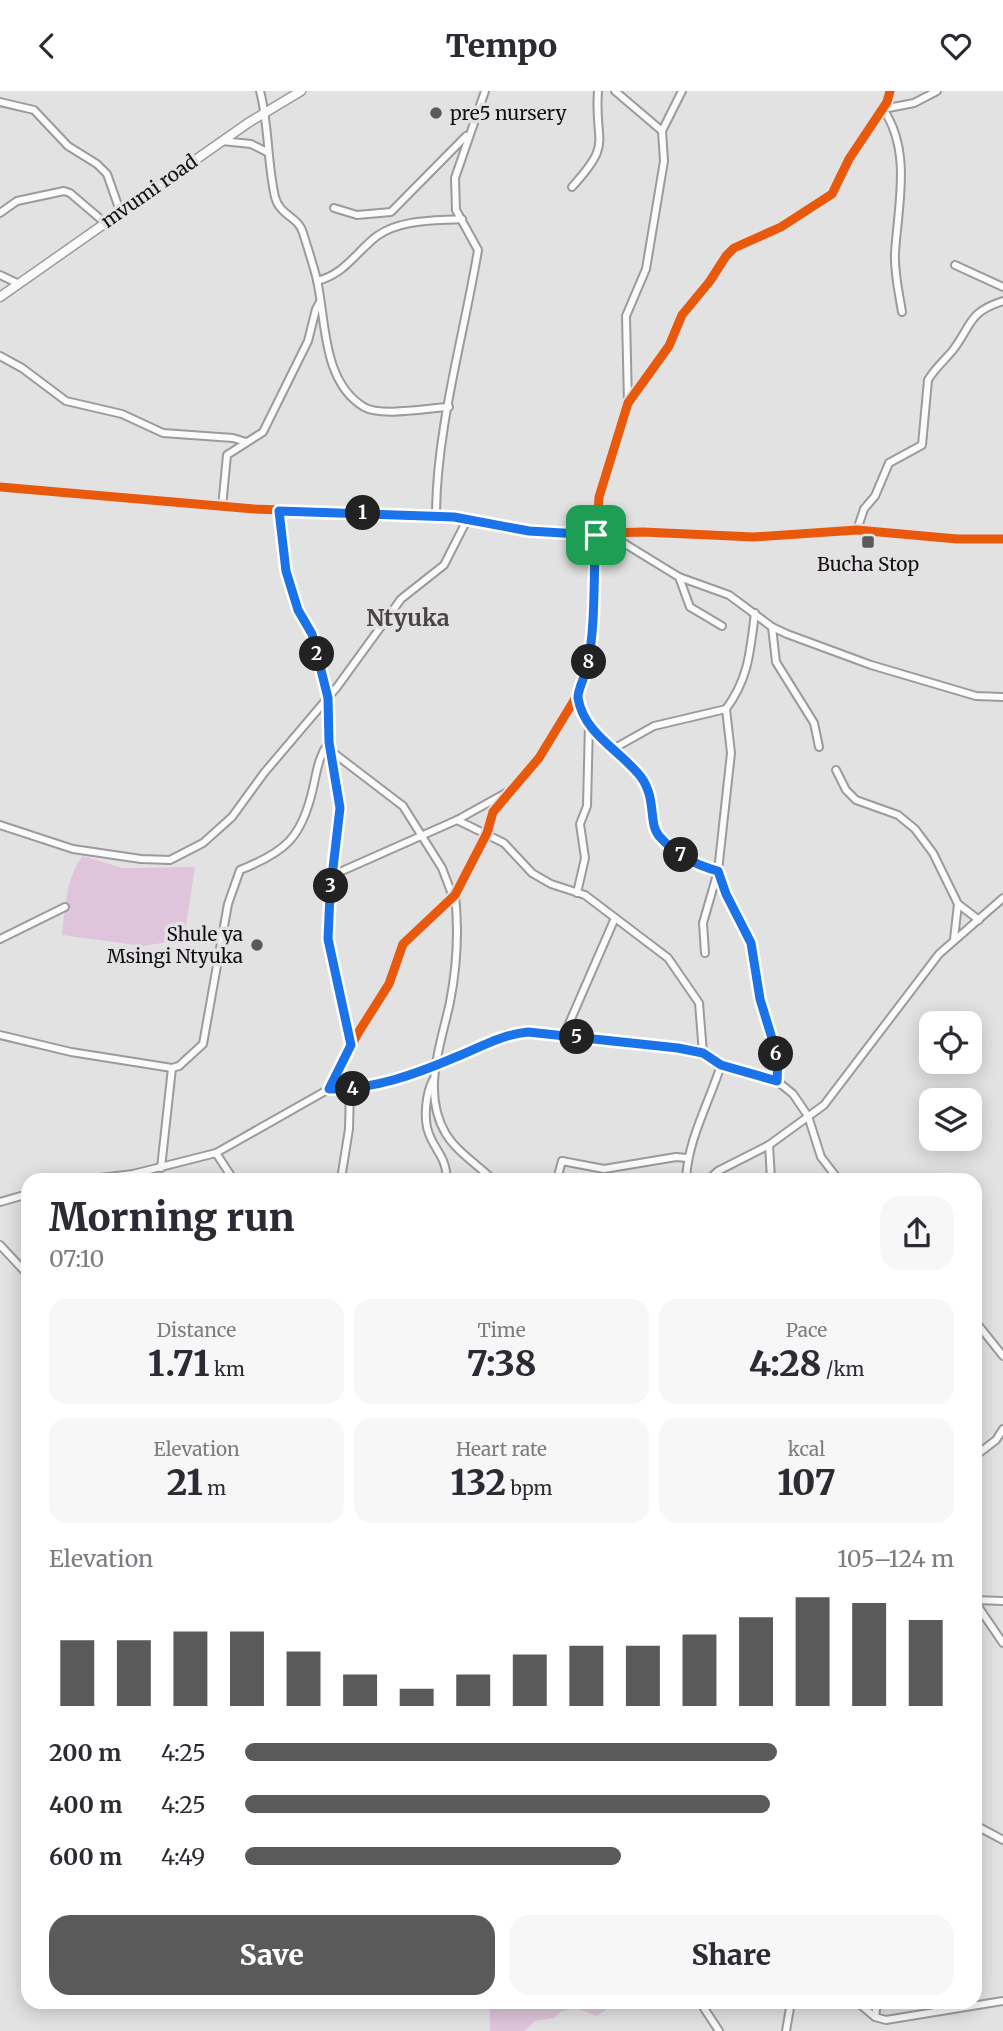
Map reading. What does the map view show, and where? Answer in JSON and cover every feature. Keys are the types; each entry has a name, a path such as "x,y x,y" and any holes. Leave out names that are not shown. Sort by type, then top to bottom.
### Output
{"street":[{"path":"260,91 266,112 267,152 276,200 284,214 301,225 317,281 331,360 339,379 356,401 372,411 449,407"},
{"name":"mvumi road","path":"0,297 222,141 301,91"},
{"path":"436,516 462,321 478,250 456,210 455,179 485,91"},
{"path":"572,187 598,152 598,91"},
{"path":"615,91 662,131"},
{"path":"628,403 626,316 646,268 664,162 662,131 682,91"},
{"path":"329,1089 351,1045 389,983 403,944 454,896 487,834 493,812 539,758 577,696 587,671 591,646 598,497 628,403 669,346 682,315 710,281 726,256 734,248 781,227 832,194 855,149 883,109 890,91"},
{"path":"883,109 914,103 937,91"},
{"path":"0,102 34,110 68,146 97,164 107,174 120,211"},
{"path":"883,109 893,124 899,150 901,178 895,256 902,312"},
{"path":"334,208 357,215 391,212 470,132"},
{"path":"222,141 251,144 267,152"},
{"path":"0,213 17,201 64,191 104,222"},
{"path":"317,281 349,266 374,238 399,225 462,219"},
{"path":"955,265 1003,287"},
{"path":"0,275 19,284"},
{"path":"857,530 864,509 875,496 889,463 922,445 928,380 955,347 962,332 976,315 1003,301"},
{"path":"222,507 225,461 228,455 263,432 308,341 320,302"},
{"path":"0,356 66,401 122,414 163,433 233,438 246,442"},
{"path":"0,487 279,511 468,518 529,531 596,535 643,532 754,537 857,530 957,539 1003,539"},
{"path":"279,511 286,571 298,610 312,634 328,698 329,742 340,808 328,939 351,1045"},
{"path":"0,825 51,844 98,855 154,860 179,856 203,843 232,817 264,773 328,698 401,599 444,565 468,518"},
{"path":"609,534 679,577 729,594 772,627 881,668 980,698 1003,697"},
{"path":"679,577 690,607 722,626"},
{"path":"613,749 654,726 726,709 741,689 746,674 755,613"},
{"path":"772,627 776,661 814,723 819,747"},
{"path":"577,696 589,724 641,777 653,802 653,825 660,837 688,860 718,871"},
{"path":"705,953 704,923 718,871 731,753 726,709"},
{"path":"577,893 586,858 580,824 587,806 589,724"},
{"path":"0,1035 60,1050 172,1068 179,1066 203,1044 228,904 240,870 265,860 288,845 310,801 318,761 329,742"},
{"path":"331,751 403,806 442,868 454,896 458,930 457,953 450,1002 434,1065 436,1106 444,1131 486,1173"},
{"path":"836,770 846,790 856,800 898,815 915,829 933,853 958,904 979,920"},
{"path":"333,875 457,820 516,787"},
{"path":"457,820 504,843 532,873 586,895 677,967 699,1003 703,1053"},
{"path":"718,871 726,894 751,943 760,999 778,1058 777,1081"},
{"path":"716,1173 769,1145 824,1105 853,1071 939,954 1003,898"},
{"path":"954,939 958,904"},
{"path":"0,939 65,907"},
{"path":"564,1035 615,918"},
{"path":"129,1173 161,1168 216,1153 329,1089 373,1086 434,1065 506,1034 564,1035 703,1053 721,1065 777,1081 793,1094 808,1116 821,1157 833,1173"},
{"path":"686,1173 691,1139 700,1128 721,1065"},
{"path":"161,1168 172,1068"},
{"path":"434,1079 427,1092 428,1132 445,1160 446,1173"},
{"path":"342,1173 350,1089"},
{"path":"769,1145 771,1173"},
{"path":"216,1153 229,1173"},
{"path":"559,1173 562,1161 604,1169 676,1157 687,1158"},
{"path":"0,1202 21,1195"},
{"path":"0,1245 21,1268"},
{"path":"982,1330 1003,1356"},
{"path":"982,1451 996,1440 1003,1429"},
{"path":"982,1601 1003,1601"},
{"path":"982,1612 1003,1643"},
{"path":"982,1829 1003,1840"},
{"path":"982,2005 1003,2001"},
{"path":"705,2009 719,2031"},
{"path":"786,2031 790,2009"},
{"path":"866,2009 876,2017 886,2020 962,2009"},
{"path":"876,2017 877,2009"}],"shaded area":[{"path":"83,856 123,868 195,867 186,926 181,940 143,946 62,935 70,883"},
{"path":"490,2009 571,2009 562,2011 554,2018 535,2021 524,2031 490,2031"},
{"path":"578,2009 607,2009 597,2016"}],"cycle path":[{"path":"329,1089 358,1033 389,984 403,944 455,895 487,833 493,812 539,758 581,689 591,646 599,497 628,403 669,346 682,315 710,281 726,256 734,248 781,227 832,194 849,159 887,102 890,91"},
{"path":"0,487 254,509 454,517 529,531 575,534 643,532 754,537 857,530 957,539 1003,539"}],"place":[{"name":"pre5 nursery","path":"436,113"},
{"name":"Bucha Stop","path":"868,542"},
{"name":"Shule ya Msingi Ntyuka","path":"257,945"}],"district":[{"name":"Ntyuka","path":"408,617"}],"route":[{"path":"279,511 454,517 529,531 596,535 591,646 587,671 577,696 581,709 596,734 641,777 653,802 653,825 660,837 688,860 718,871 736,917 751,943 760,999 778,1058 777,1081 721,1065 703,1053 678,1048 528,1032 506,1034 458,1056 373,1086 329,1089 351,1045 343,997 328,939 330,894 339,835 340,808 329,742 328,698 312,634 298,610 286,571 279,511"}]}
